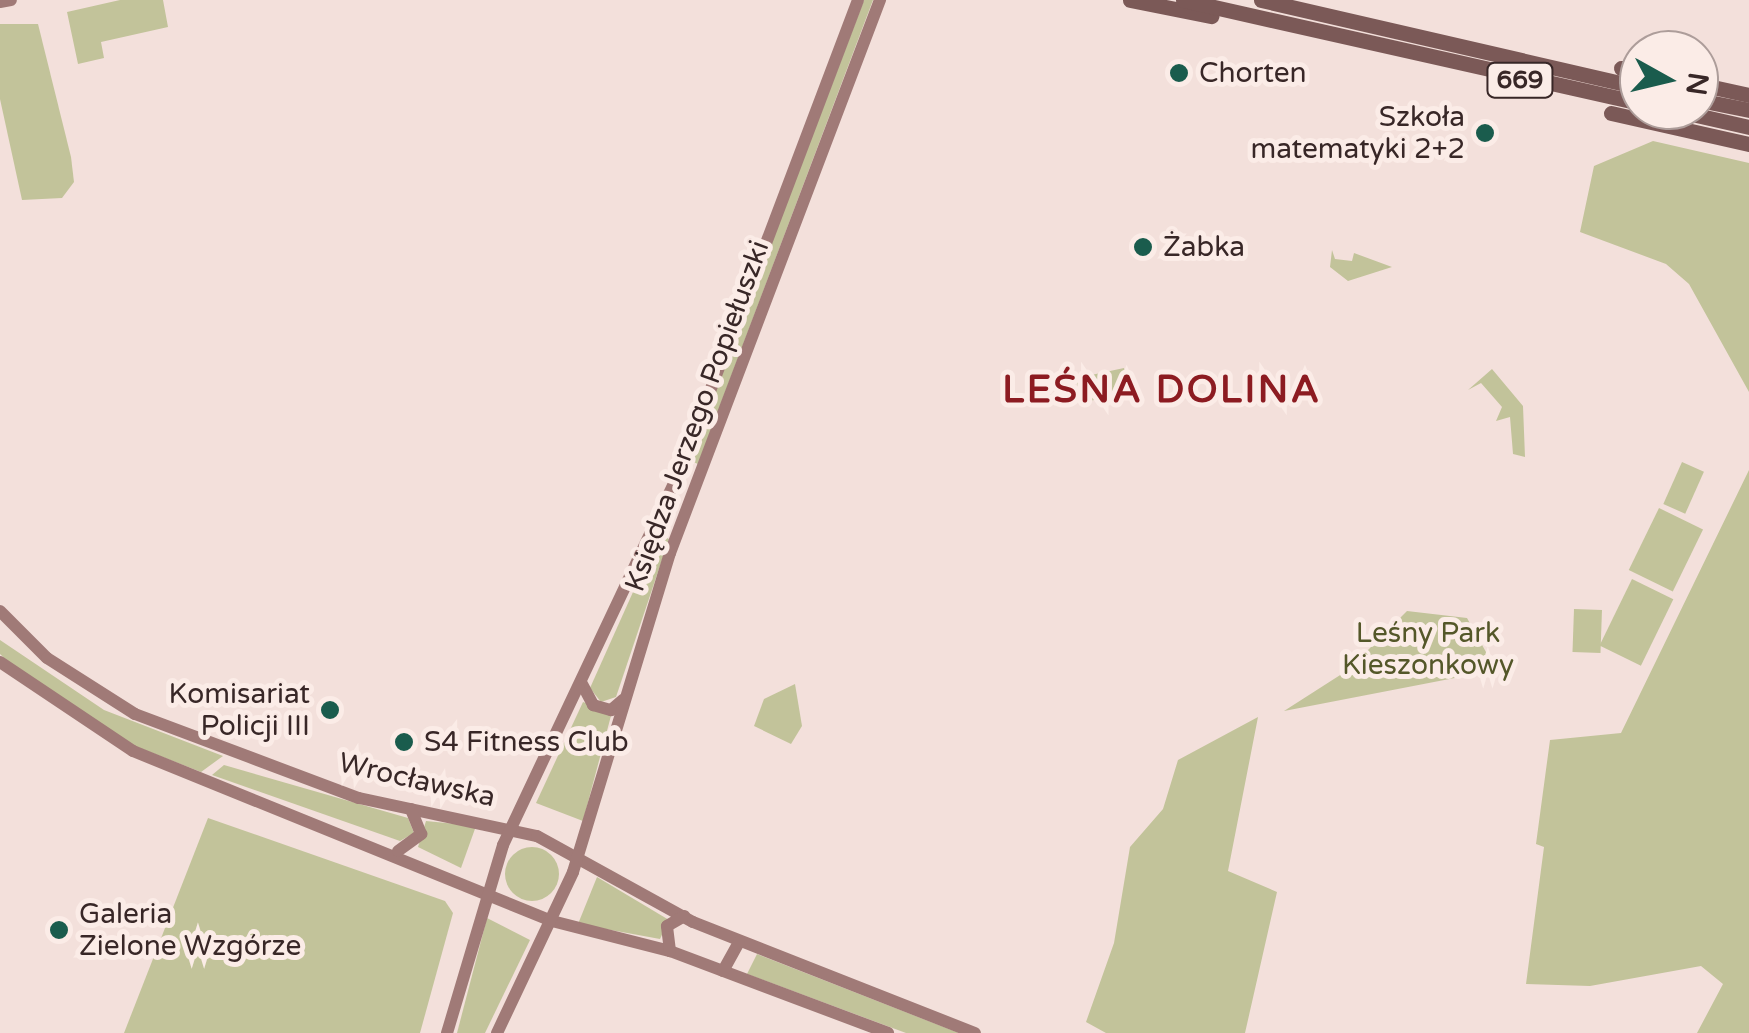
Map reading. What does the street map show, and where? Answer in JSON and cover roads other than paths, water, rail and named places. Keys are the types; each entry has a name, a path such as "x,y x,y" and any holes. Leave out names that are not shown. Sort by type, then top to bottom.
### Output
{"main road":[{"path":"0,2 11,0"},
{"name":"Księdza Jerzego Popiełuszki","path":"488,892 512,828 680,468 858,0"},
{"name":"Księdza Jerzego Popiełuszki","path":"552,921 579,854 625,698 699,478 880,0"},
{"path":"1130,0 1264,22"},
{"name":"669","path":"1184,0 1264,22 1619,98"},
{"name":"669","path":"1263,0 1619,82"},
{"path":"1719,88 1749,95"},
{"path":"1719,104 1749,110"},
{"path":"1611,112 1749,144"},
{"path":"1719,120 1749,126"},
{"path":"680,468 694,465 699,478"},
{"name":"Wrocławska","path":"1,616 47,658 135,714 409,808 512,828 579,854 684,916 739,942 975,1033"},
{"path":"0,662 133,752 398,852 552,921 670,951 888,1033"},
{"path":"582,681 593,705 610,710 625,698"},
{"path":"398,852 422,834 409,808"},
{"path":"447,1033 488,892"},
{"path":"670,951 667,926 684,916"},
{"path":"497,1033 552,921"},
{"path":"723,970 739,942"}],"place":[{"name":"Chorten","path":"1179,73"},
{"name":"Szkoła matematyki 2+2","path":"1485,133"},
{"name":"Żabka","path":"1143,247"},
{"name":"Komisariat Policji III","path":"330,710"},
{"name":"S4 Fitness Club","path":"404,742"},
{"name":"Galeria Zielone Wzgórze","path":"59,930"}],"district":[{"name":"LEŚNA DOLINA","path":"1162,391"}],"park label":[{"name":"Leśny Park Kieszonkowy","path":"1428,649"}]}
